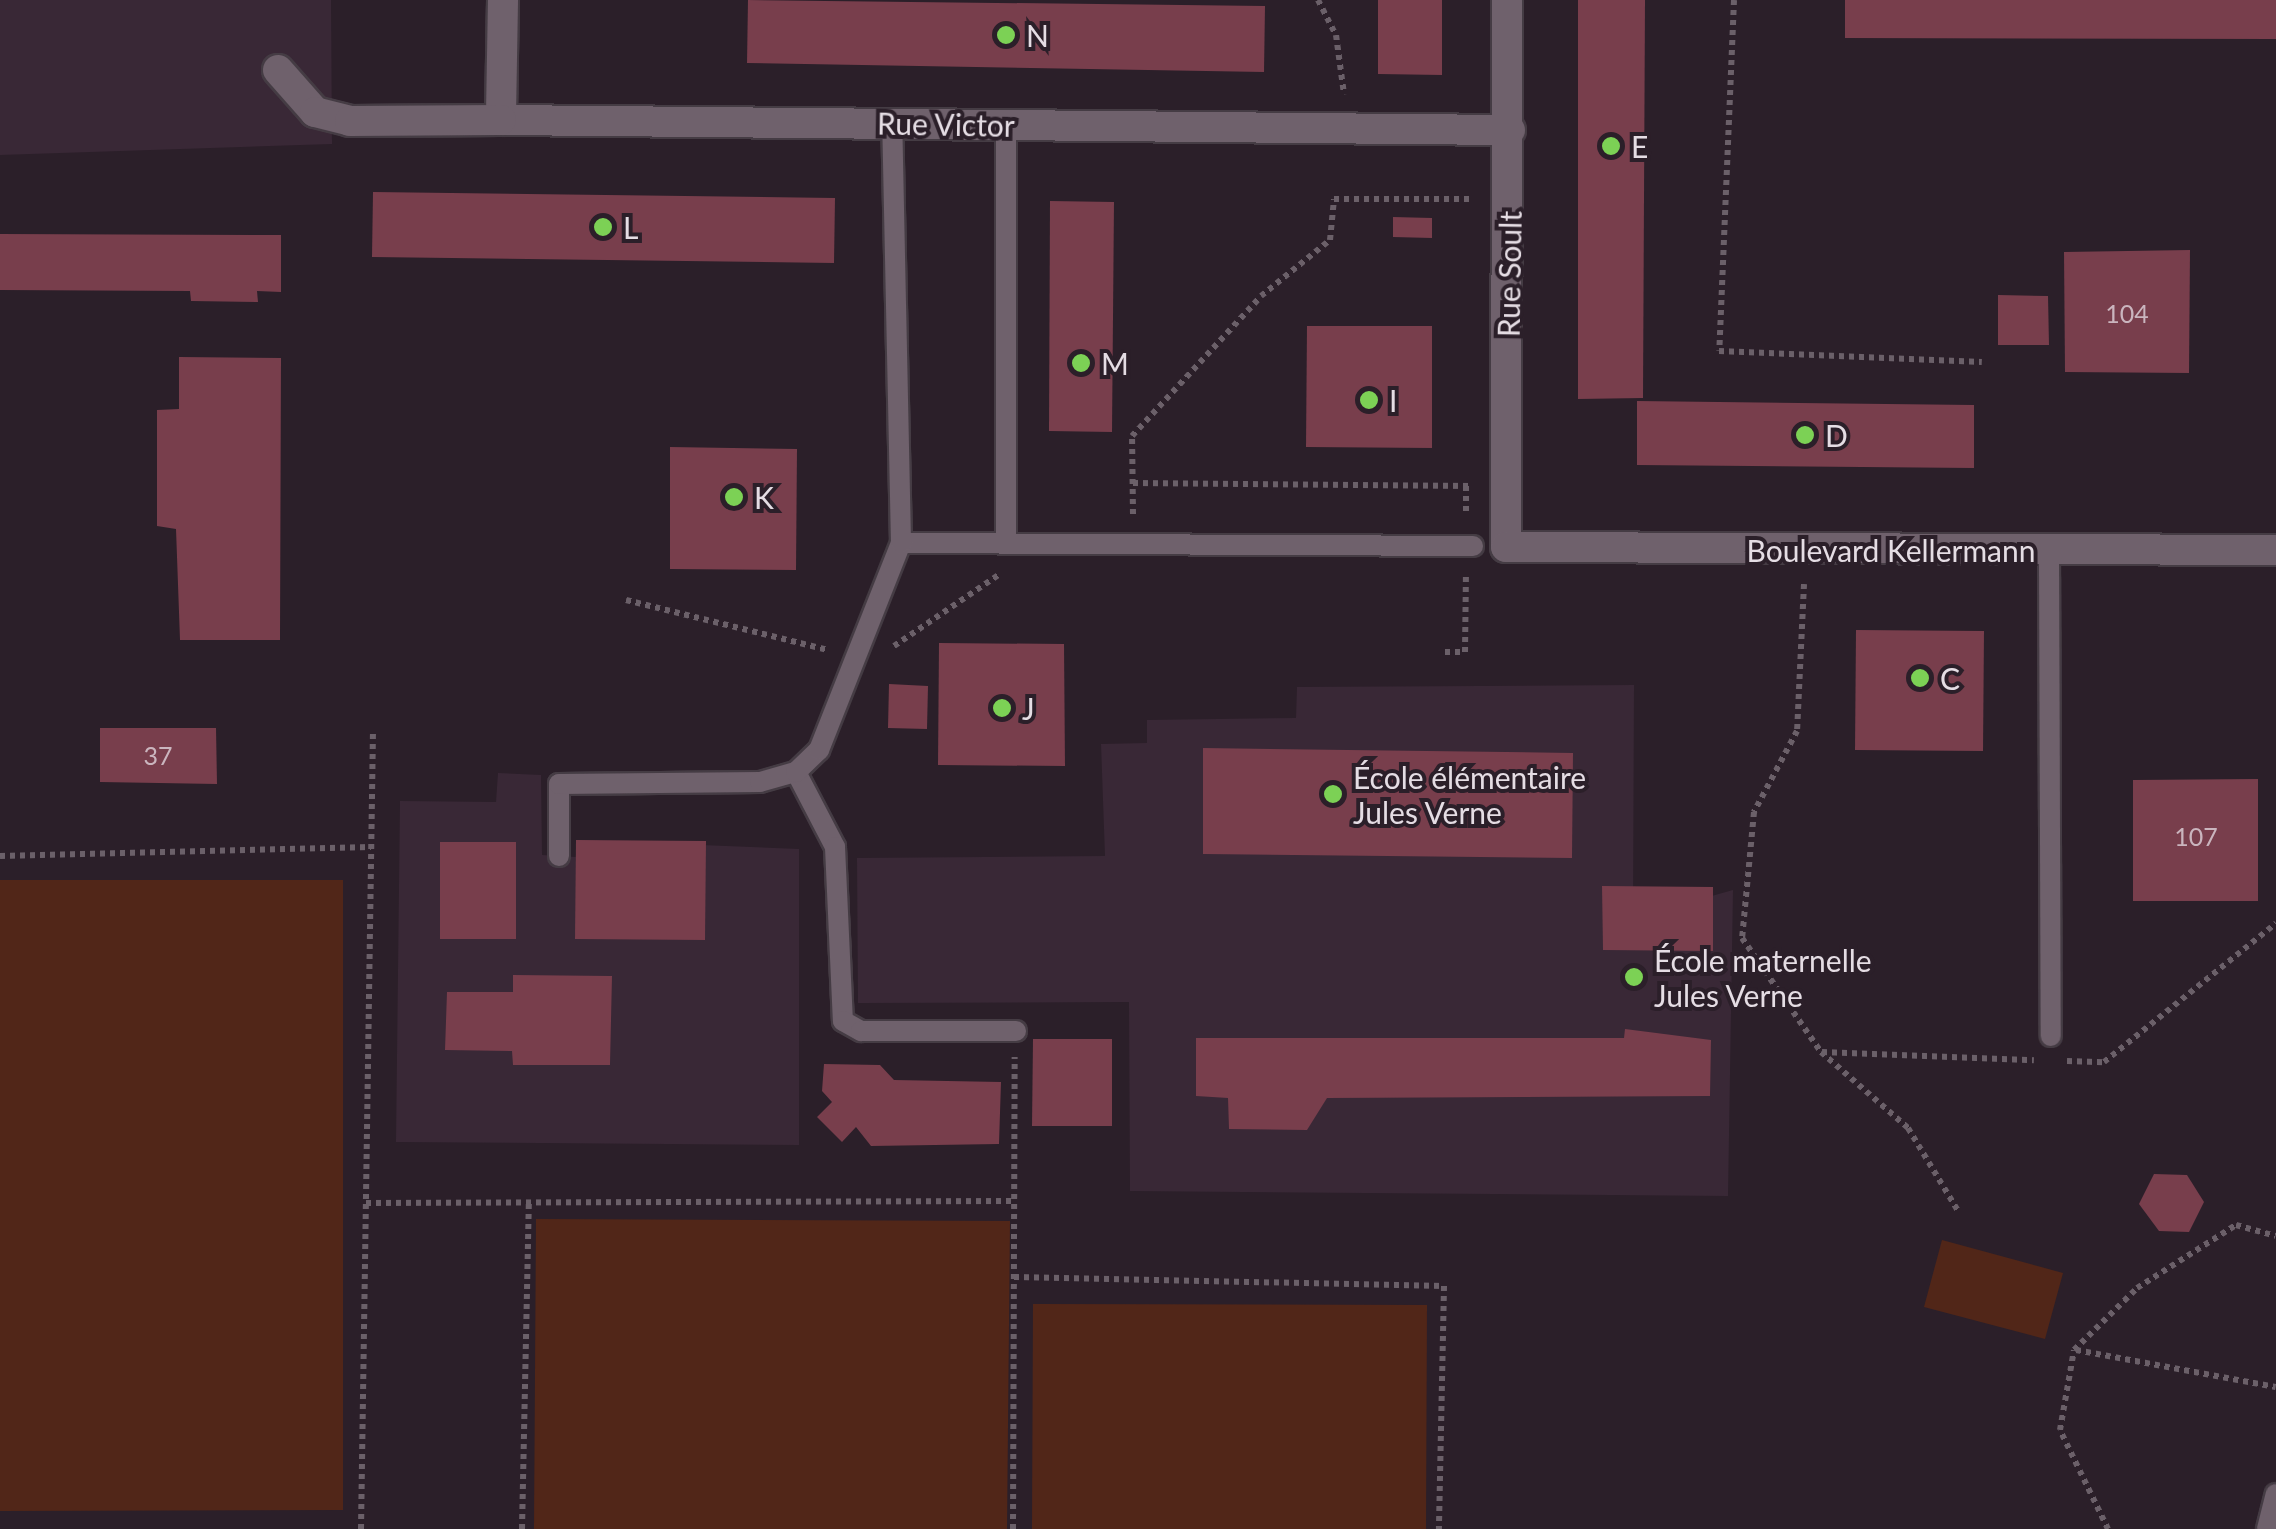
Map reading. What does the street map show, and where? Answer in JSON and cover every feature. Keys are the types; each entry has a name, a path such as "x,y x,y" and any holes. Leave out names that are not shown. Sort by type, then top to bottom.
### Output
{"street":[{"path":"501,120 503,0"},
{"name":"Rue Soult","path":"1506,547 1510,200 1507,0"},
{"name":"Rue Victor","path":"278,70 315,112 350,121 1510,130"},
{"name":"Boulevard Kellermann","path":"1506,547 1806,552 2276,550"}],"lane":[{"path":"559,856 559,784 760,782 796,772 818,750 901,544 892,124"},
{"path":"1006,125 1006,544"},
{"path":"901,544 1473,546"},
{"path":"2049,549 2051,1036"},
{"path":"796,772 834,847 844,1021 861,1031 1016,1031"},
{"path":"2267,1529 2276,1494"}],"path":[{"path":"1318,0 1336,36 1349,129"},
{"path":"1734,0 1719,351 1982,362"},
{"path":"1133,544 1132,436 1261,296 1330,240 1334,199 1510,200"},
{"path":"1133,483 1507,486"},
{"path":"1806,552 1797,731 1754,812 1742,938 1820,1052 1908,1128 1958,1210"},
{"path":"1445,652 1465,652"},
{"path":"361,1529 373,732"},
{"path":"0,856 371,848"},
{"path":"1013,1529 1016,1031"},
{"path":"366,1204 1015,1201"},
{"path":"522,1529 529,1203"},
{"path":"2108,1529 2060,1430 2074,1350 2137,1288 2236,1225 2276,1236"},
{"path":"1014,1277 1444,1286 1438,1529"},
{"path":"2074,1350 2276,1387"}],"shaded area":[{"path":"0,0 331,0 332,144 0,155"},
{"path":"1634,685 1633,918 1733,890 1728,1196 1130,1191 1129,1002 858,1003 857,858 1105,856 1101,744 1147,743 1147,720 1296,718 1297,687"},
{"path":"498,773 541,775 542,855 576,857 576,840 799,849 799,1145 396,1142 400,801 496,802"},
{"path":"0,880 343,880 343,1510 0,1511"},
{"path":"536,1219 1010,1221 1007,1529 534,1529"},
{"path":"1942,1240 2063,1273 2045,1339 1924,1307"},
{"path":"1033,1304 1427,1305 1426,1529 1032,1529"}],"building":[{"name":"N","path":"748,0 1265,6 1264,72 747,63"},
{"path":"1378,0 1442,0 1442,75 1378,74"},
{"name":"E","path":"1578,0 1645,0 1643,398 1578,399"},
{"path":"1845,0 2276,0 2276,39 1845,38"},
{"name":"L","path":"373,192 835,198 834,263 372,257"},
{"name":"M","path":"1050,201 1114,202 1112,432 1049,431"},
{"path":"1393,217 1432,218 1432,238 1393,237"},
{"path":"0,234 281,235 281,292 257,291 258,302 191,301 190,291 0,290"},
{"path":"2190,250 2189,373 2065,372 2064,252"},
{"path":"1998,295 2048,296 2049,345 1998,345"},
{"name":"I","path":"1307,326 1432,326 1432,448 1306,447"},
{"path":"179,357 281,358 280,640 180,640 176,529 157,526 157,410 179,409"},
{"name":"D","path":"1637,401 1974,405 1974,468 1637,465"},
{"name":"K","path":"670,447 797,449 796,570 670,569"},
{"name":"C","path":"1856,630 1984,631 1983,751 1855,750"},
{"name":"J","path":"939,643 1064,644 1065,766 938,765"},
{"path":"889,684 928,686 927,729 888,728"},
{"path":"100,728 216,728 217,784 100,782"},
{"path":"1203,748 1573,753 1572,858 1203,854"},
{"path":"2258,779 2258,901 2133,901 2133,780"},
{"path":"576,840 706,841 705,940 575,939"},
{"path":"440,842 516,842 516,939 440,939"},
{"path":"1602,886 1713,887 1713,951 1603,950"},
{"path":"513,975 612,976 610,1065 513,1065 512,1051 445,1050 447,992 513,992"},
{"path":"1625,1029 1711,1040 1710,1096 1327,1098 1307,1130 1229,1129 1228,1098 1196,1096 1196,1038 1624,1038"},
{"path":"1033,1039 1112,1039 1112,1126 1032,1126"},
{"path":"824,1064 880,1065 894,1080 1001,1082 999,1144 871,1146 856,1127 842,1142 817,1117 832,1102 822,1091"},
{"path":"2154,1174 2187,1175 2204,1202 2189,1232 2159,1231 2139,1204"}],"place":[{"name":"N","path":"1006,35"},
{"name":"E","path":"1611,146"},
{"name":"L","path":"603,227"},
{"name":"M","path":"1081,363"},
{"name":"I","path":"1369,400"},
{"name":"D","path":"1805,435"},
{"name":"K","path":"734,497"},
{"name":"C","path":"1920,678"},
{"name":"J","path":"1002,708"},
{"name":"École élémentaire Jules Verne","path":"1333,794"},
{"name":"École maternelle Jules Verne","path":"1634,977"}]}
